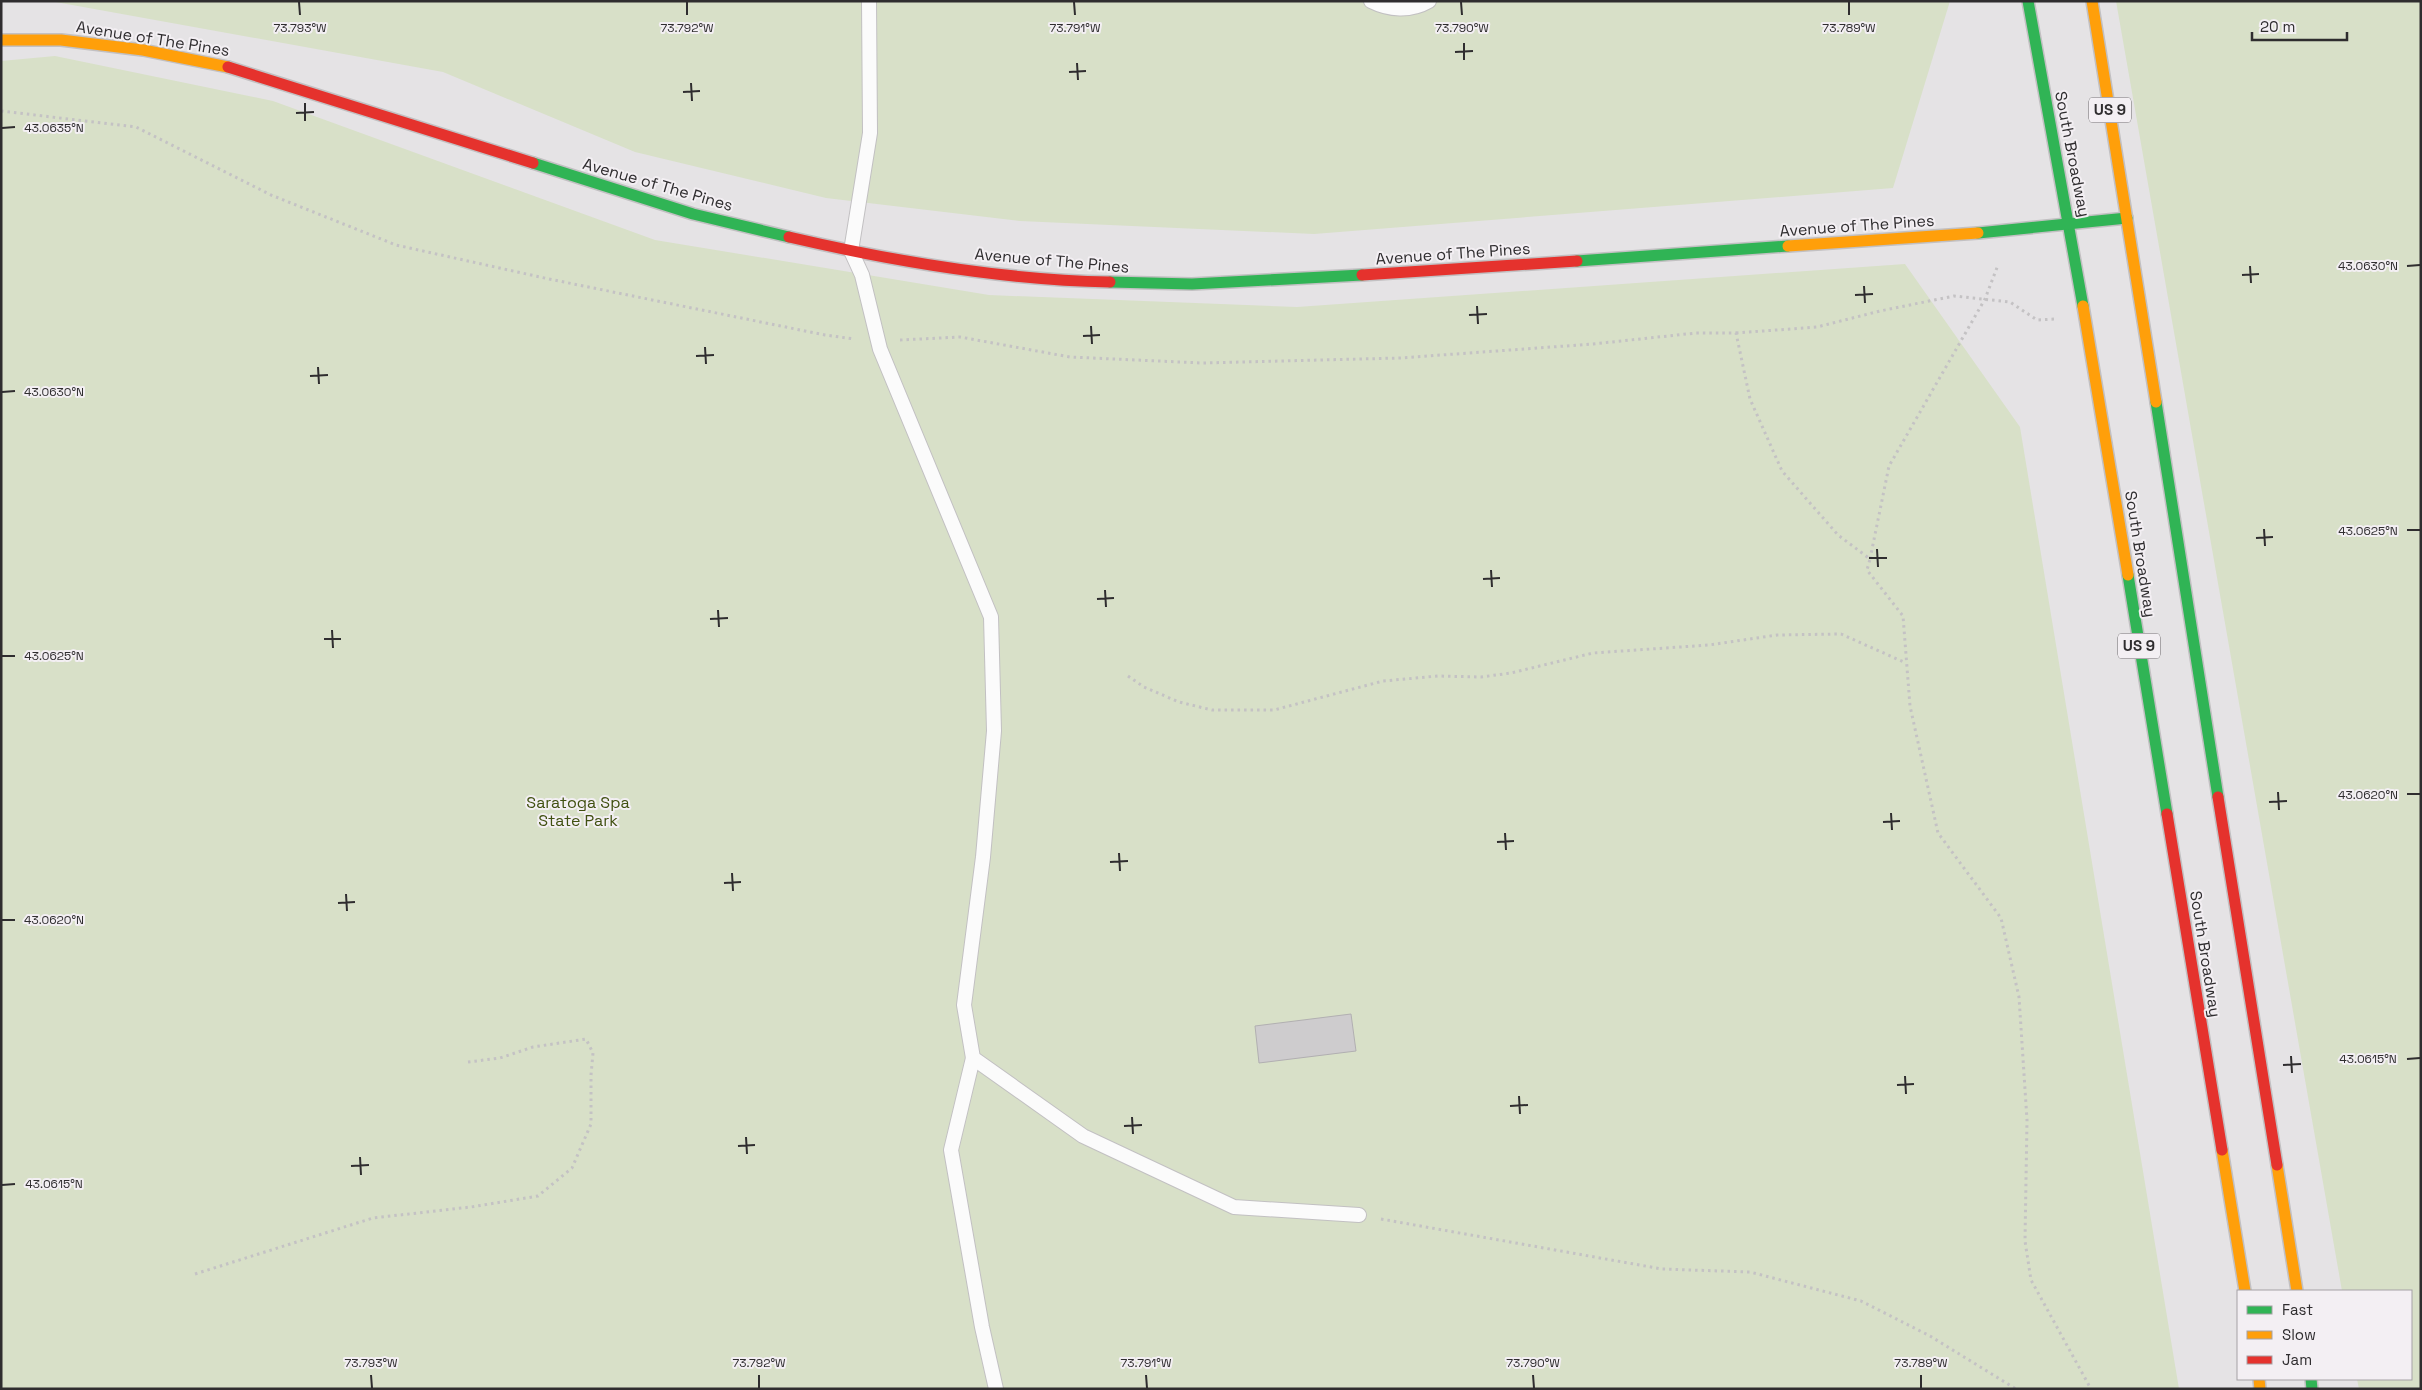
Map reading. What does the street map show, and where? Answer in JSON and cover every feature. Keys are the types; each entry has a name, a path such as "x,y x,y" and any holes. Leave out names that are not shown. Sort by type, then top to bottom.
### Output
{"main road":[{"name":"South Broadway","path":"2028,1 2070,224 2244,1290"},
{"name":"US 9","path":"2092,1 2297,1290"},
{"name":"Avenue of The Pines","path":"1,40 61,40 143,50 226,66 693,214 851,251 993,273 1060,280 1192,284 1442,271 1984,233 2127,218"}],"lane":[{"path":"869,1 870,133 851,251 862,275 878,342 991,617 994,731 983,857 964,1005 973,1058 951,1150 982,1327 996,1389"},
{"path":"1371,1 1386,8 1418,7 1429,1"},
{"path":"973,1058 1083,1136 1234,1207 1359,1216"}],"path":[{"path":"1,111 136,127 271,195 396,245 549,279 825,335 878,342 960,337 1070,357 1202,363 1400,358 1593,344 1696,333 1736,334 1817,327 1880,311 1954,296 2010,302 2037,320 2060,319"},
{"path":"1998,265 1985,299 1889,466 1867,570 1903,616 1910,706 1938,833 2001,918 2019,996 2027,1120 2025,1241 2031,1280 2091,1389"},
{"path":"1736,334 1750,399 1782,471 1838,535 1870,560"},
{"path":"1128,676 1144,687 1179,702 1204,708 1274,710 1383,681 1438,676 1481,677 1511,673 1593,653 1709,645 1777,635 1841,634 1906,663"},
{"path":"195,1274 373,1218 471,1207 538,1196 572,1168 591,1124 593,1053 586,1039 533,1048 500,1058 468,1062"},
{"path":"1359,1216 1662,1269 1750,1272 1768,1276 1861,1301 1930,1336 2016,1389"}],"green space":[{"path":"50,1 1950,1 1893,188 1314,234 1020,221 826,198 635,152 443,72"},
{"path":"2116,1 2421,1 2421,1389 2359,1389 2357,1380 2412,1380 2412,1290 2342,1290"},
{"name":"Saratoga Spa State Park","path":"55,56 273,101 655,240 989,295 1297,307 1905,264 2020,427 2179,1389 1,1389 1,61"}],"building":[{"path":"1351,1014 1356,1051 1259,1063 1255,1026"}],"traffic: fast":[{"path":"2028,1 2083,306"},
{"path":"533,163 693,214 789,237"},
{"path":"1978,233 2127,218"},
{"path":"1577,261 1788,246"},
{"path":"1110,282 1192,284 1362,275"},
{"path":"2156,402 2218,797"},
{"path":"2128,575 2167,814"},
{"path":"2311,1380 2312,1389"}],"traffic: slow":[{"path":"2092,1 2156,402"},
{"path":"1,40 61,40 143,50 228,67"},
{"path":"1788,246 1978,233"},
{"path":"2083,306 2128,575"},
{"path":"2222,1150 2245,1290"},
{"path":"2277,1165 2297,1290"},
{"path":"2259,1380 2260,1389"}],"traffic: jam":[{"path":"228,67 533,163"},
{"path":"789,237 868,254 948,268 1030,278 1110,282"},
{"path":"1362,275 1577,261"},
{"path":"2218,797 2277,1165"},
{"path":"2167,814 2222,1150"}]}
